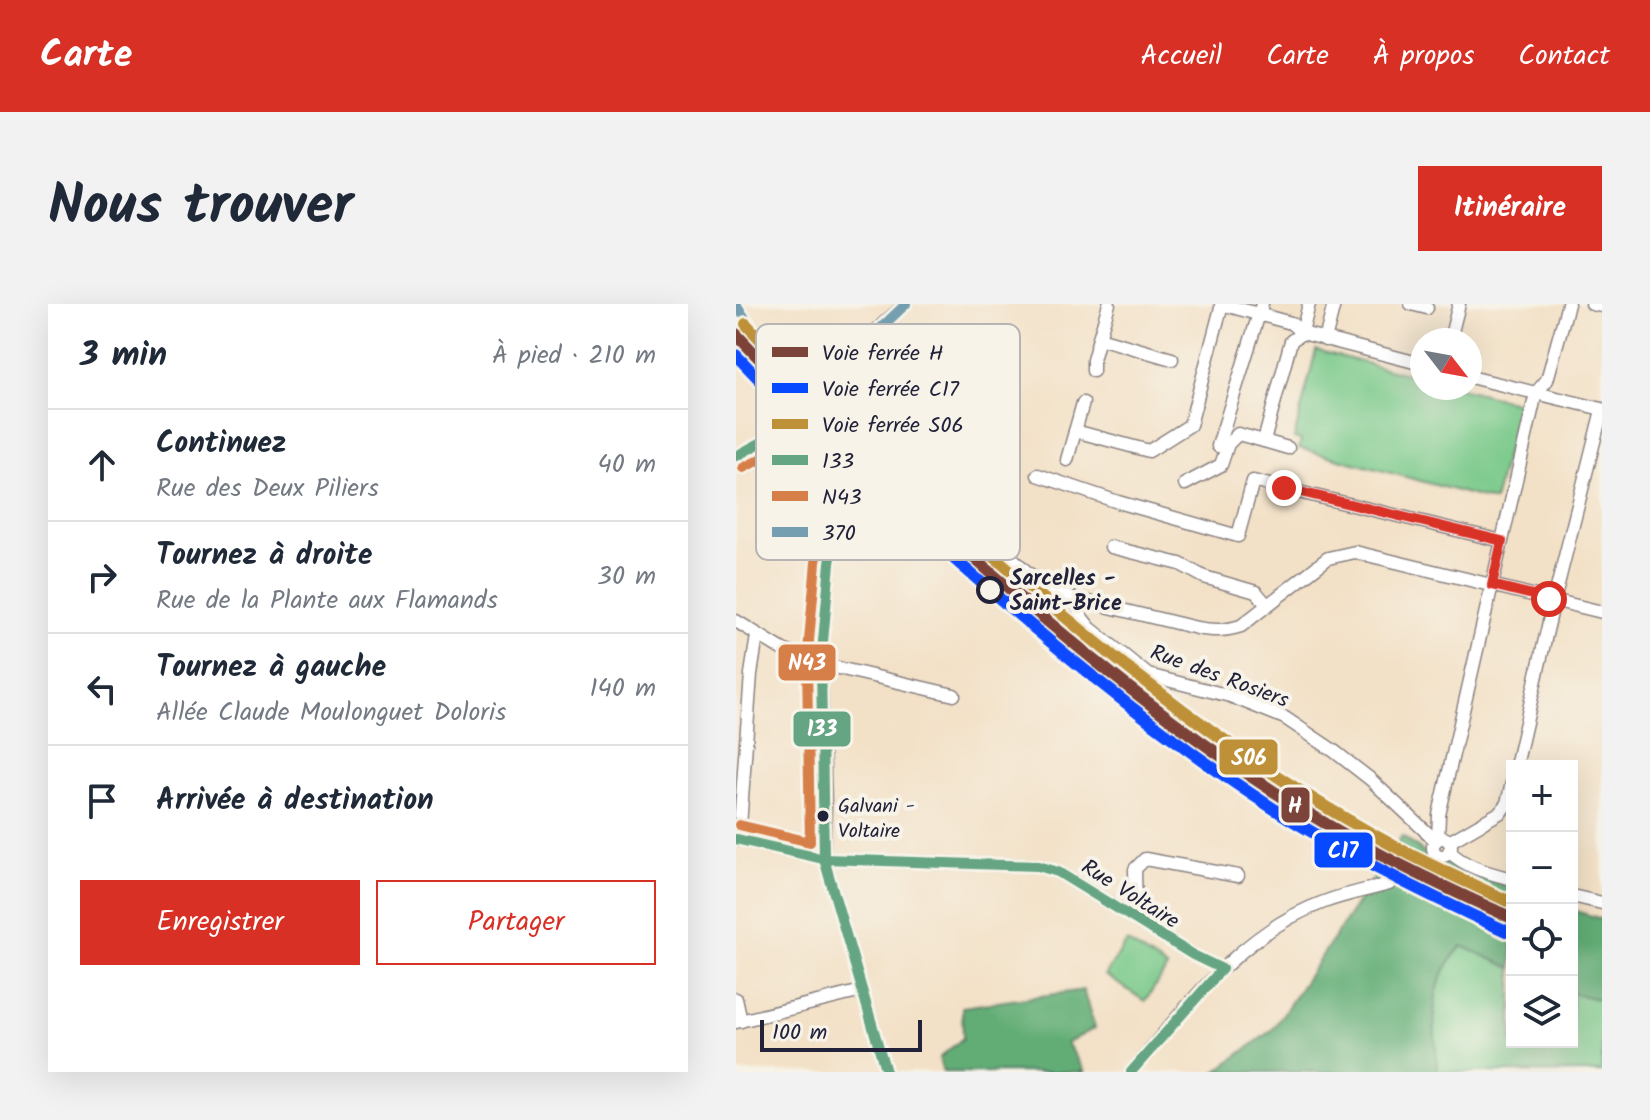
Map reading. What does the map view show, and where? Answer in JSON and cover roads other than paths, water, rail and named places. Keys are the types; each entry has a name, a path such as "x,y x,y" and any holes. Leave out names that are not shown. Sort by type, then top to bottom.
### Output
{"street":[{"path":"883,324 906,304"},
{"path":"1093,371 1109,304"},
{"path":"1075,431 1149,451 1190,425 1222,304 1260,310 1291,323 1302,333 1410,361"},
{"path":"1264,441 1291,341 1302,333 1309,304"},
{"path":"1325,340 1334,304"},
{"path":"1411,304 1427,308"},
{"path":"1439,848 1439,815 1536,393 1547,380 1568,304"},
{"path":"1592,304 1602,306"},
{"path":"736,305 756,332"},
{"path":"1218,446 1260,310"},
{"path":"1099,338 1172,359"},
{"path":"1482,380 1602,410 1517,760"},
{"path":"1067,460 1083,403"},
{"path":"1185,484 1221,465 1228,444 1238,434 1288,448"},
{"path":"736,456 756,445"},
{"path":"1038,475 1118,502 1238,536 1253,481 1502,541"},
{"path":"1111,547 1180,564 1204,577 1256,592 1267,605"},
{"path":"1014,560 1052,590 1076,599 1216,632 1241,626 1328,558 1342,553 1367,554 1602,612"},
{"path":"831,560 821,664 824,859 886,1072"},
{"name":"Rue des Rosiers","path":"1076,599 1082,618 1090,628 1148,675 1254,704 1285,718 1370,779 1420,823 1439,848 1471,866 1506,877"},
{"path":"736,621 783,650 821,664 954,695"},
{"path":"737,840 757,636"},
{"path":"1439,848 1501,812 1506,804"},
{"name":"Rue Voltaire","path":"737,840 824,859 1038,866 1058,872 1193,955 1222,969"},
{"path":"1136,919 1135,869 1145,859 1238,876"},
{"path":"1131,1072 1222,969 1264,935 1323,902 1389,884"},
{"path":"1578,898 1602,903"},
{"path":"736,999 738,1021 862,991"}],"tunnel":[{"path":"1389,884 1425,860"}],"railway":[{"path":"1237,782 1385,859"}],"rail line":[{"name":"S06","path":"746,324 756,335"},
{"name":"H","path":"736,334 756,355"},
{"name":"C17","path":"736,355 756,375"},
{"name":"C17","path":"955,560 1098,680 1226,777 1357,858 1506,931"},
{"name":"H","path":"977,560 1093,659 1246,773 1354,840 1506,915"},
{"name":"S06","path":"999,560 1151,686 1253,760 1397,848 1506,900"}],"place":[{"name":"Sarcelles - Saint-Brice","path":"990,590"},
{"name":"Galvani - Voltaire","path":"823,816"}]}
